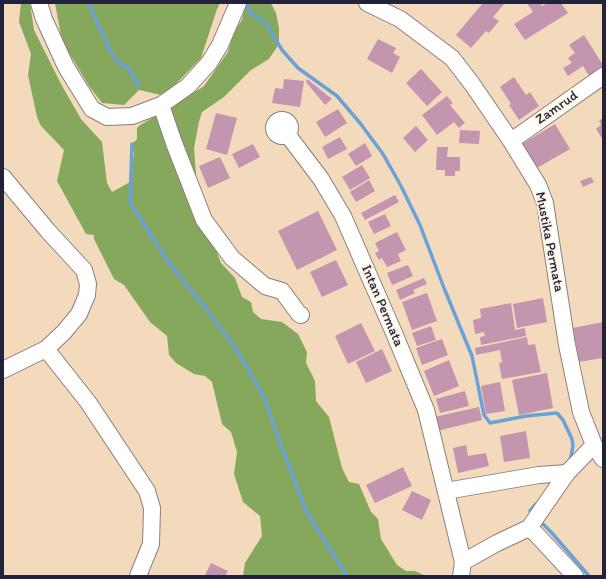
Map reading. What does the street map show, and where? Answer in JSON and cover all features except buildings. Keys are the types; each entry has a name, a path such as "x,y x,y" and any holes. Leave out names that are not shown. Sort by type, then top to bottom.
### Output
{"street":[{"path":"39,3 44,19 66,66 92,109 107,117 132,116 161,105 188,86 209,63 220,45 238,3"},
{"name":"Mustika Permata","path":"367,3 400,19 452,58 472,84 511,141 538,185 545,203 569,352 581,412 594,445 603,459"},
{"name":"Zamrud","path":"511,141 603,76"},
{"path":"161,105 204,220 232,258 265,286 282,291 301,315"},
{"name":"Intan Permata","path":"287,134 321,179 343,216 426,410 446,490 462,569"},
{"path":"3,177 48,231 84,270 88,284 87,295 79,314 64,332 46,349 3,370"},
{"path":"46,349 88,402 147,491 152,508 151,544 138,576"},
{"path":"462,569 496,543 529,528 567,473 594,445"},
{"path":"446,490 539,475 567,473"},
{"path":"529,528 575,576"}],"green space":[{"path":"21,3 30,3 34,30 61,84 81,119 102,142 107,183 112,192 130,182 129,180 134,154 132,144 137,139 137,128 204,86 228,52 233,33 242,20 245,3 271,3 276,13 279,28 279,44 269,59 251,70 224,97 202,112 194,148 196,174 194,184 216,242 217,253 221,263 235,278 242,297 251,302 253,312 261,319 282,322 298,334 307,352 306,363 315,381 316,401 329,417 342,468 349,482 359,484 371,512 378,519 381,539 397,565 406,571 415,571 426,576 243,576 245,563 262,536 260,516 243,502 234,474 237,452 231,432 222,424 212,382 205,376 194,374 176,363 169,355 167,336 150,322 124,285 114,279 94,239 94,235 86,234 57,181 64,150 41,126 37,117 28,75 31,54 19,22"},
{"path":"55,3 220,3 201,58 170,90 161,95 139,90 124,105 102,103 89,86 62,41"}],"waterway":[{"path":"89,3 111,52 119,63 129,69 139,86"},
{"path":"246,3 251,14 262,20 267,25 282,50 298,68 337,96 360,123 383,154 420,225 472,356 484,415 490,423 526,416 557,413 563,420 572,439 573,446 570,461"},
{"path":"132,144 130,203 170,264 237,350 265,399 306,511 347,576"},
{"path":"533,514 530,511 536,504"},
{"path":"539,520 589,576"}]}
